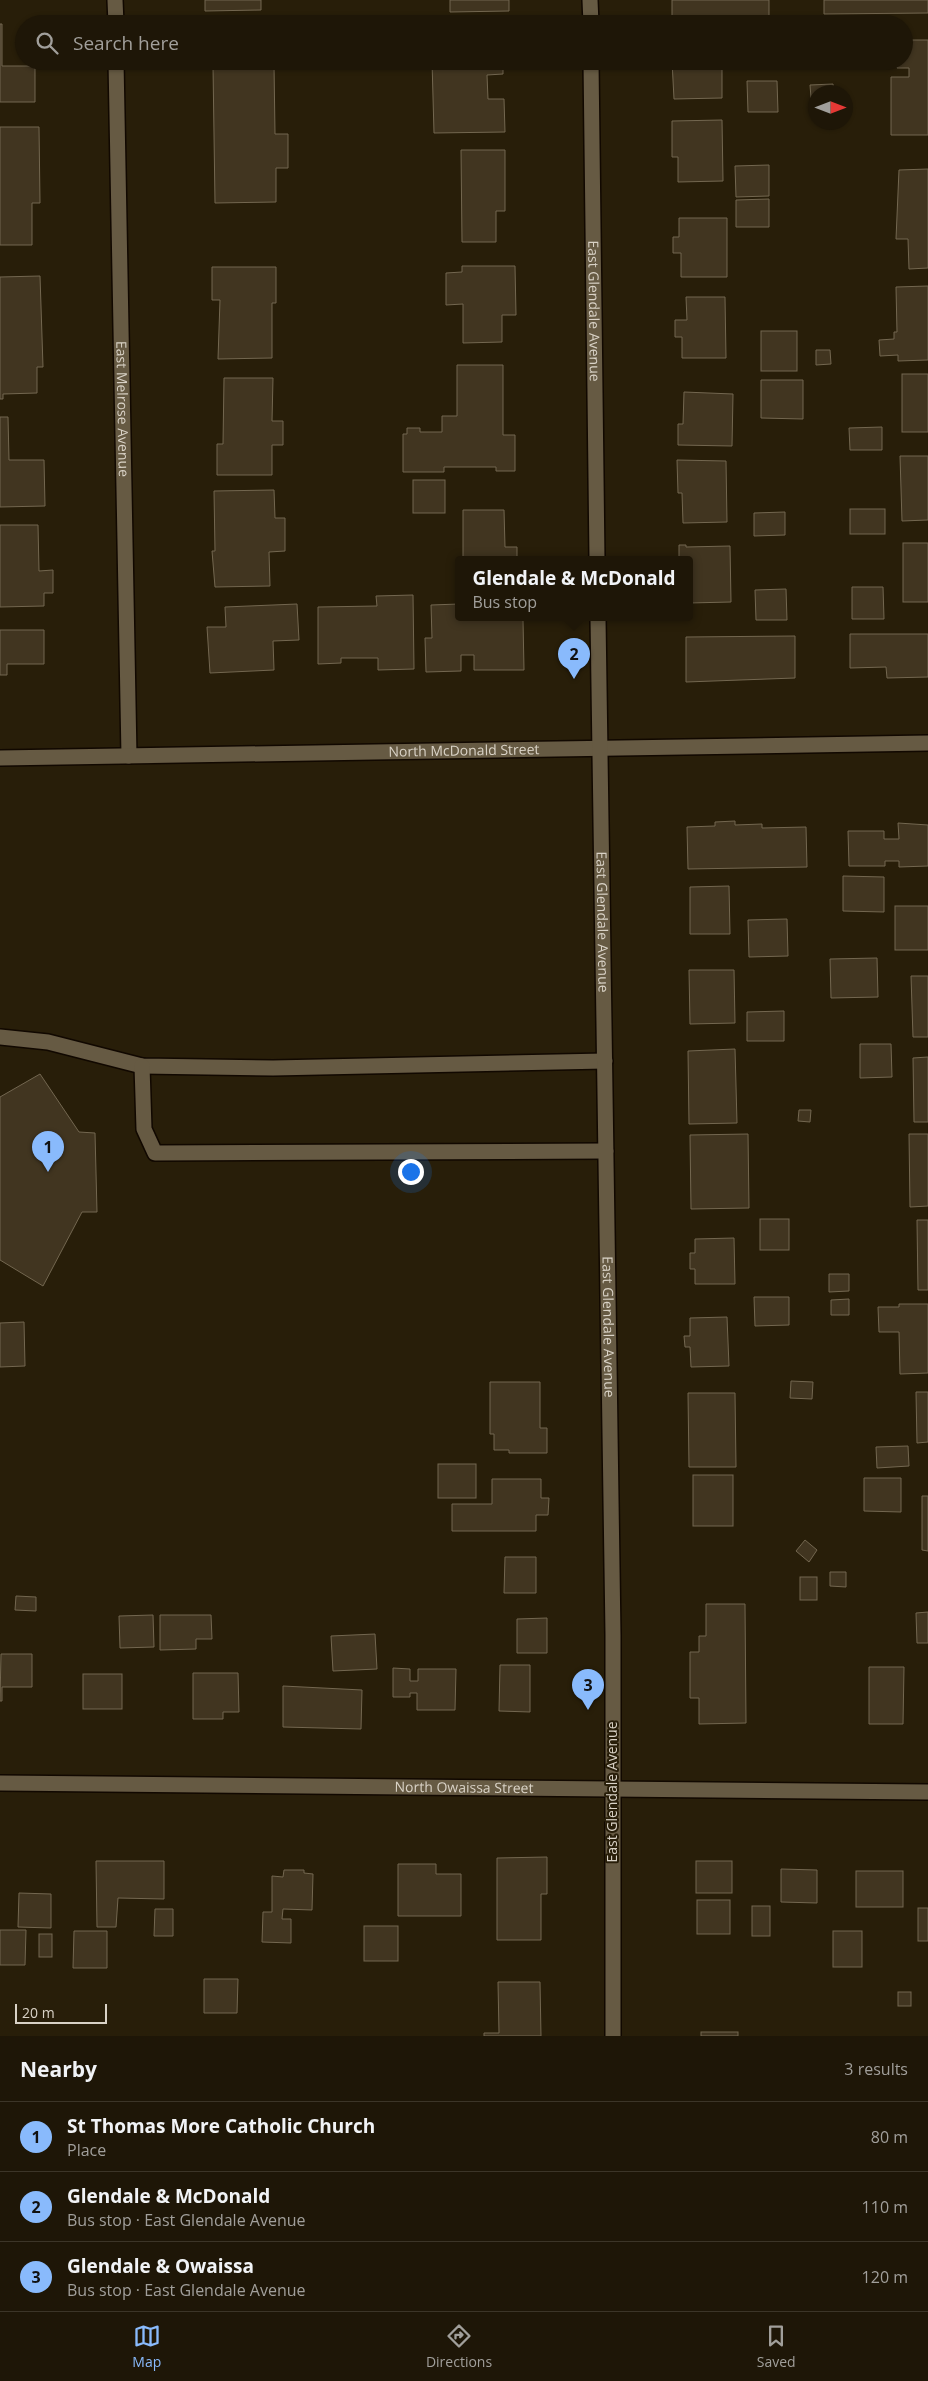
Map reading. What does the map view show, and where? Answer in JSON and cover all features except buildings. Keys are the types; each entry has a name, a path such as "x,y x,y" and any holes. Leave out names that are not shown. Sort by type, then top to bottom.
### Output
{"street":[{"path":"115,0 116,15"},
{"path":"590,0 591,15"},
{"name":"East Melrose Avenue","path":"116,70 129,756"},
{"name":"East Glendale Avenue","path":"591,70 597,556"},
{"name":"East Glendale Avenue","path":"598,621 613,1636 611,1791 613,2036"},
{"name":"North McDonald Street","path":"0,758 928,743"},
{"path":"0,1037 48,1042 142,1066 273,1068 605,1061"},
{"path":"142,1066 144,1129 154,1152 606,1151"},
{"name":"North Owaissa Street","path":"0,1784 611,1791 928,1792"}],"place":[{"name":"Glendale & McDonald","path":"574,679"},
{"name":"St Thomas More Catholic Church","path":"48,1172"},
{"name":"Glendale & Owaissa","path":"588,1710"}]}
